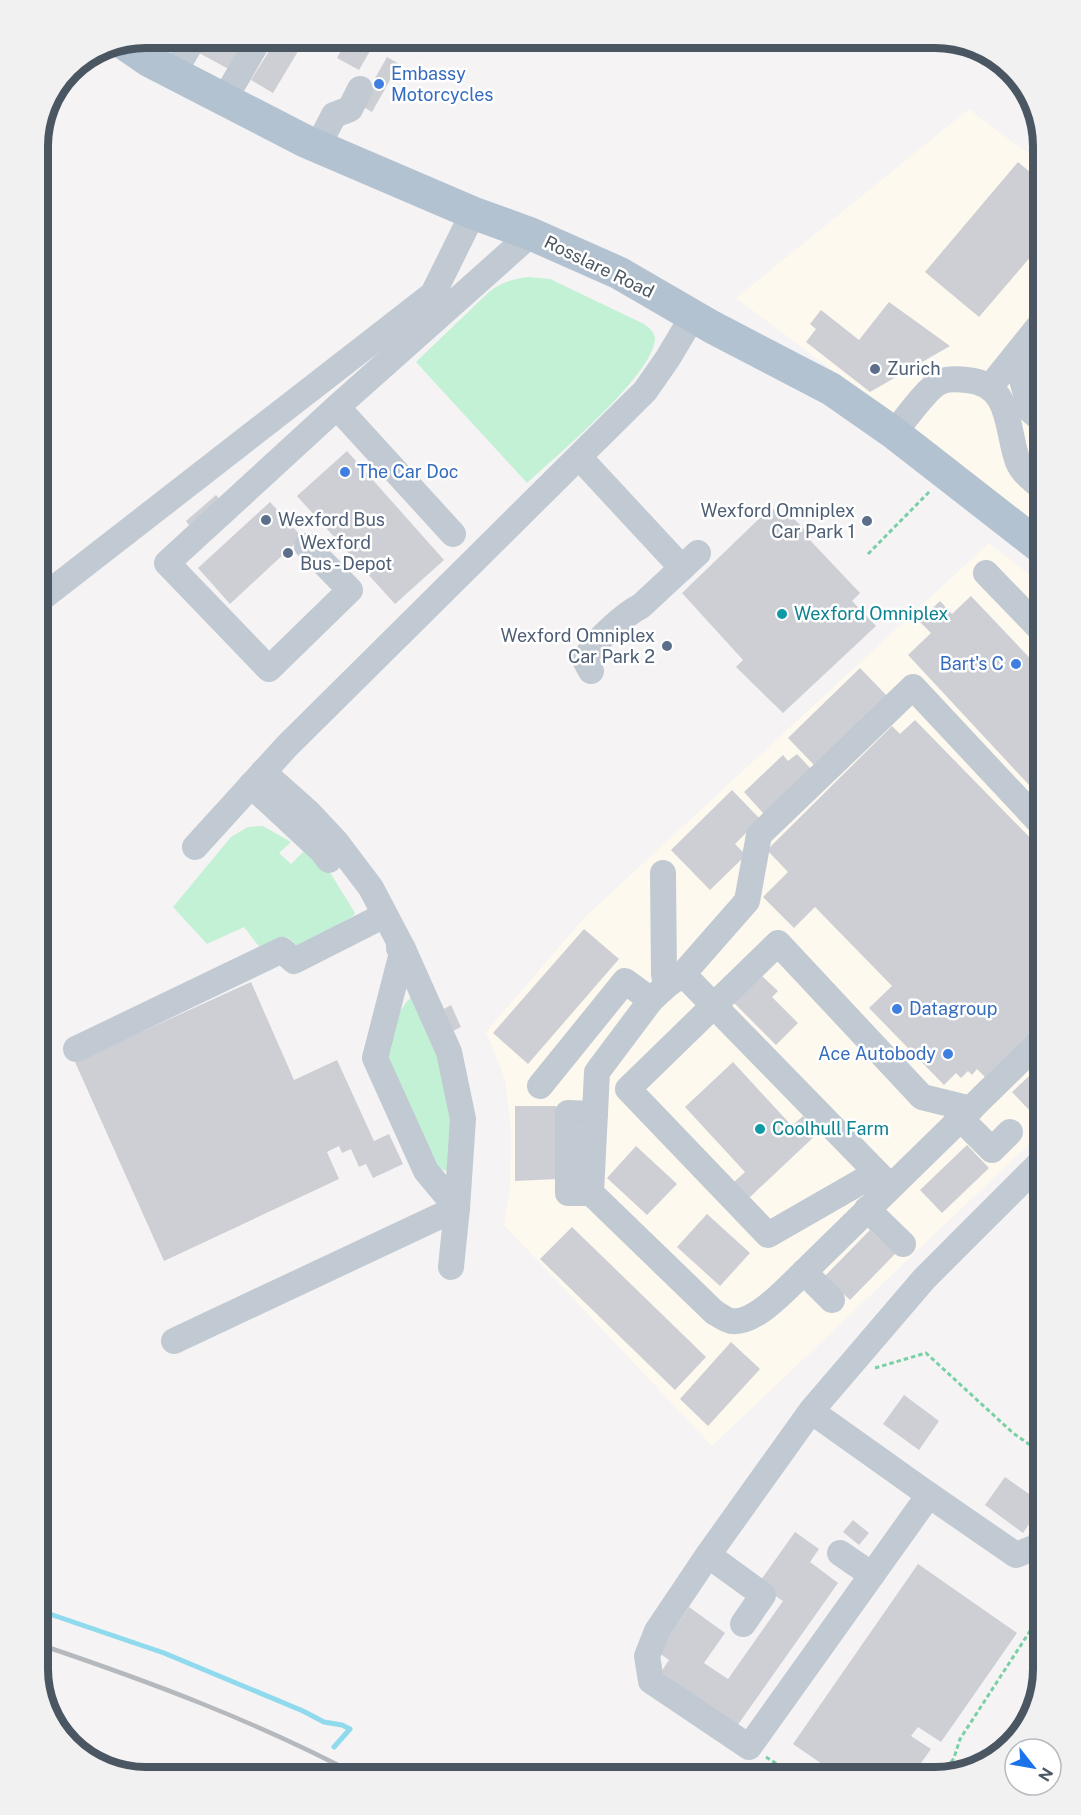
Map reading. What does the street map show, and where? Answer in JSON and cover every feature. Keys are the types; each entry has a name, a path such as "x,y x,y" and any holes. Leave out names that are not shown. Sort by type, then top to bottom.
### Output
{"main road":[{"name":"Rosslare Road","path":"151,53 227,99 318,146 619,273 693,316 831,389 894,433 1033,540"}],"street":[{"path":"151,53 165,48"},
{"path":"227,99 254,48"},
{"path":"318,146 334,115 350,109 360,90"},
{"path":"48,593 433,294 473,213"},
{"path":"308,546 350,590 268,669 167,563 531,234"},
{"path":"195,847 287,746 645,391 693,316"},
{"path":"990,387 1033,334"},
{"path":"1015,356 1030,411 1033,413"},
{"path":"894,433 939,382 956,379 973,380 990,387 1002,400 1019,463 1033,481"},
{"path":"337,407 453,534"},
{"path":"579,457 690,560 641,606 637,616 622,630 607,634 588,652 585,660 591,671"},
{"path":"986,573 1033,621"},
{"path":"883,1180 867,1209 771,1303 748,1320 731,1321 714,1312 591,1193 597,1072 667,987 747,902 759,835 913,687 1033,814"},
{"path":"257,778 322,851 375,920 390,946 403,949"},
{"path":"257,778 308,812 338,843 371,888 403,949 449,1052 463,1119 451,1267"},
{"path":"663,873 664,974 667,987"},
{"path":"76,1048 282,950 294,961 375,920"},
{"path":"1010,1132 992,1150 966,1114 922,1097 778,943 628,1089 768,1235 883,1180 966,1114 1033,1049"},
{"path":"403,949 375,1058 426,1170 457,1208"},
{"path":"540,1086 625,981 667,987 714,1005 883,1180"},
{"path":"929,1495 749,1747 651,1681 647,1656 657,1631 811,1411 924,1279 1033,1171"},
{"path":"174,1341 457,1208"},
{"path":"867,1209 903,1244"},
{"path":"804,1272 832,1300"},
{"path":"811,1411 1017,1555 1033,1548"},
{"path":"840,1553 872,1575"},
{"path":"708,1556 763,1595 743,1624"}],"path":[{"path":"868,554 930,491"},
{"path":"871,1370 926,1353 1013,1433 1033,1447"},
{"path":"949,1766 960,1739 1030,1631 1033,1601"},
{"path":"749,1747 780,1767"}],"shaded area":[{"path":"969,109 1033,156 1033,521 736,298"},
{"path":"989,543 1033,577 1033,1141 712,1446 504,1225 510,1188 511,1129 505,1079 486,1032 584,918"}],"green space":[{"path":"528,277 550,279 644,324 655,338 651,354 622,393 527,483 416,362 490,291 508,281"},
{"path":"263,826 291,842 279,853 291,864 305,850 323,865 355,913 301,946 297,946 288,937 261,949 244,927 207,944 173,907 231,837 248,827"},
{"path":"413,996 418,998 452,1101 448,1169 445,1171 435,1165 386,1052 399,1013"}],"building":[{"path":"202,48 229,48 243,55 234,72 199,53"},
{"path":"271,48 300,48 273,93 251,80"},
{"path":"342,48 372,48 359,70 337,58"},
{"name":"Embassy Motorcycles","path":"387,57 399,64 372,112 360,105"},
{"path":"1018,162 1033,175 1033,254 979,317 925,272"},
{"name":"Zurich","path":"889,302 950,346 870,392 806,342 816,329 810,324 821,310 859,340"},
{"path":"347,451 444,560 395,604 297,496"},
{"path":"216,495 221,501 191,528 186,521"},
{"path":"270,502 302,537 230,604 198,568"},
{"name":"Wexford Omniplex","path":"774,509 794,519 809,534 806,536 860,593 852,601 876,626 783,713 736,667 743,660 682,593 764,514"},
{"path":"971,596 1033,661 1033,789 908,655 931,633 919,621 940,601 952,614"},
{"path":"860,668 888,697 816,767 788,738"},
{"path":"915,720 1033,841 1033,1030 985,1077 977,1069 972,1075 968,1071 961,1078 956,1073 944,1085 869,1008 892,986 815,907 794,928 763,897 788,872 767,850 892,726 900,734"},
{"path":"797,754 812,770 765,815 744,792 783,755 788,761"},
{"path":"732,790 760,819 735,844 746,855 710,890 671,850"},
{"path":"584,929 619,959 528,1064 493,1033"},
{"path":"762,976 778,991 772,997 798,1023 776,1045 733,1002"},
{"path":"251,982 294,1080 337,1060 374,1141 389,1134 403,1164 373,1178 366,1164 359,1167 351,1149 342,1153 339,1146 327,1152 339,1179 164,1261 75,1062"},
{"path":"451,1005 461,1027 453,1031 444,1009"},
{"name":"Coolhull Farm","path":"733,1062 792,1126 803,1116 818,1133 749,1198 734,1182 745,1172 685,1107"},
{"path":"1033,1072 1033,1108 1030,1111 1012,1092"},
{"path":"515,1106 556,1106 557,1179 515,1181"},
{"path":"967,1145 989,1168 942,1213 920,1190"},
{"path":"636,1146 677,1184 647,1215 607,1178"},
{"path":"707,1214 750,1253 720,1286 677,1247"},
{"path":"572,1227 706,1357 675,1390 540,1259"},
{"path":"870,1230 895,1254 850,1300 825,1276"},
{"path":"731,1342 760,1369 708,1426 680,1399"},
{"path":"904,1395 939,1421 919,1450 883,1424"},
{"path":"1005,1477 1033,1497 1033,1518 1023,1533 985,1505"},
{"path":"853,1520 869,1533 859,1545 843,1532"},
{"path":"795,1532 819,1549 810,1562 838,1583 737,1726 661,1672 669,1660 658,1652 689,1607 725,1633 704,1663 728,1679 783,1601 758,1584"},
{"path":"918,1564 1017,1633 941,1742 918,1727 911,1736 931,1749 918,1767 826,1767 793,1744"}],"waterway":[{"path":"48,1613 164,1653 324,1722 350,1729 334,1747"}],"railway":[{"path":"48,1648 202,1704 283,1738 342,1767"}],"place":[{"name":"Embassy Motorcycles","path":"379,84"},
{"name":"Zurich","path":"875,369"},
{"name":"The Car Doc","path":"345,472"},
{"name":"Wexford Bus","path":"266,520"},
{"name":"Wexford Omniplex Car Park 1","path":"867,521"},
{"name":"Wexford Bus - Depot","path":"288,553"},
{"name":"Wexford Omniplex","path":"782,614"},
{"name":"Wexford Omniplex Car Park 2","path":"667,646"},
{"name":"Bart's C","path":"1016,664"},
{"name":"Datagroup","path":"897,1009"},
{"name":"Ace Autobody","path":"948,1054"},
{"name":"Coolhull Farm","path":"760,1129"}]}
